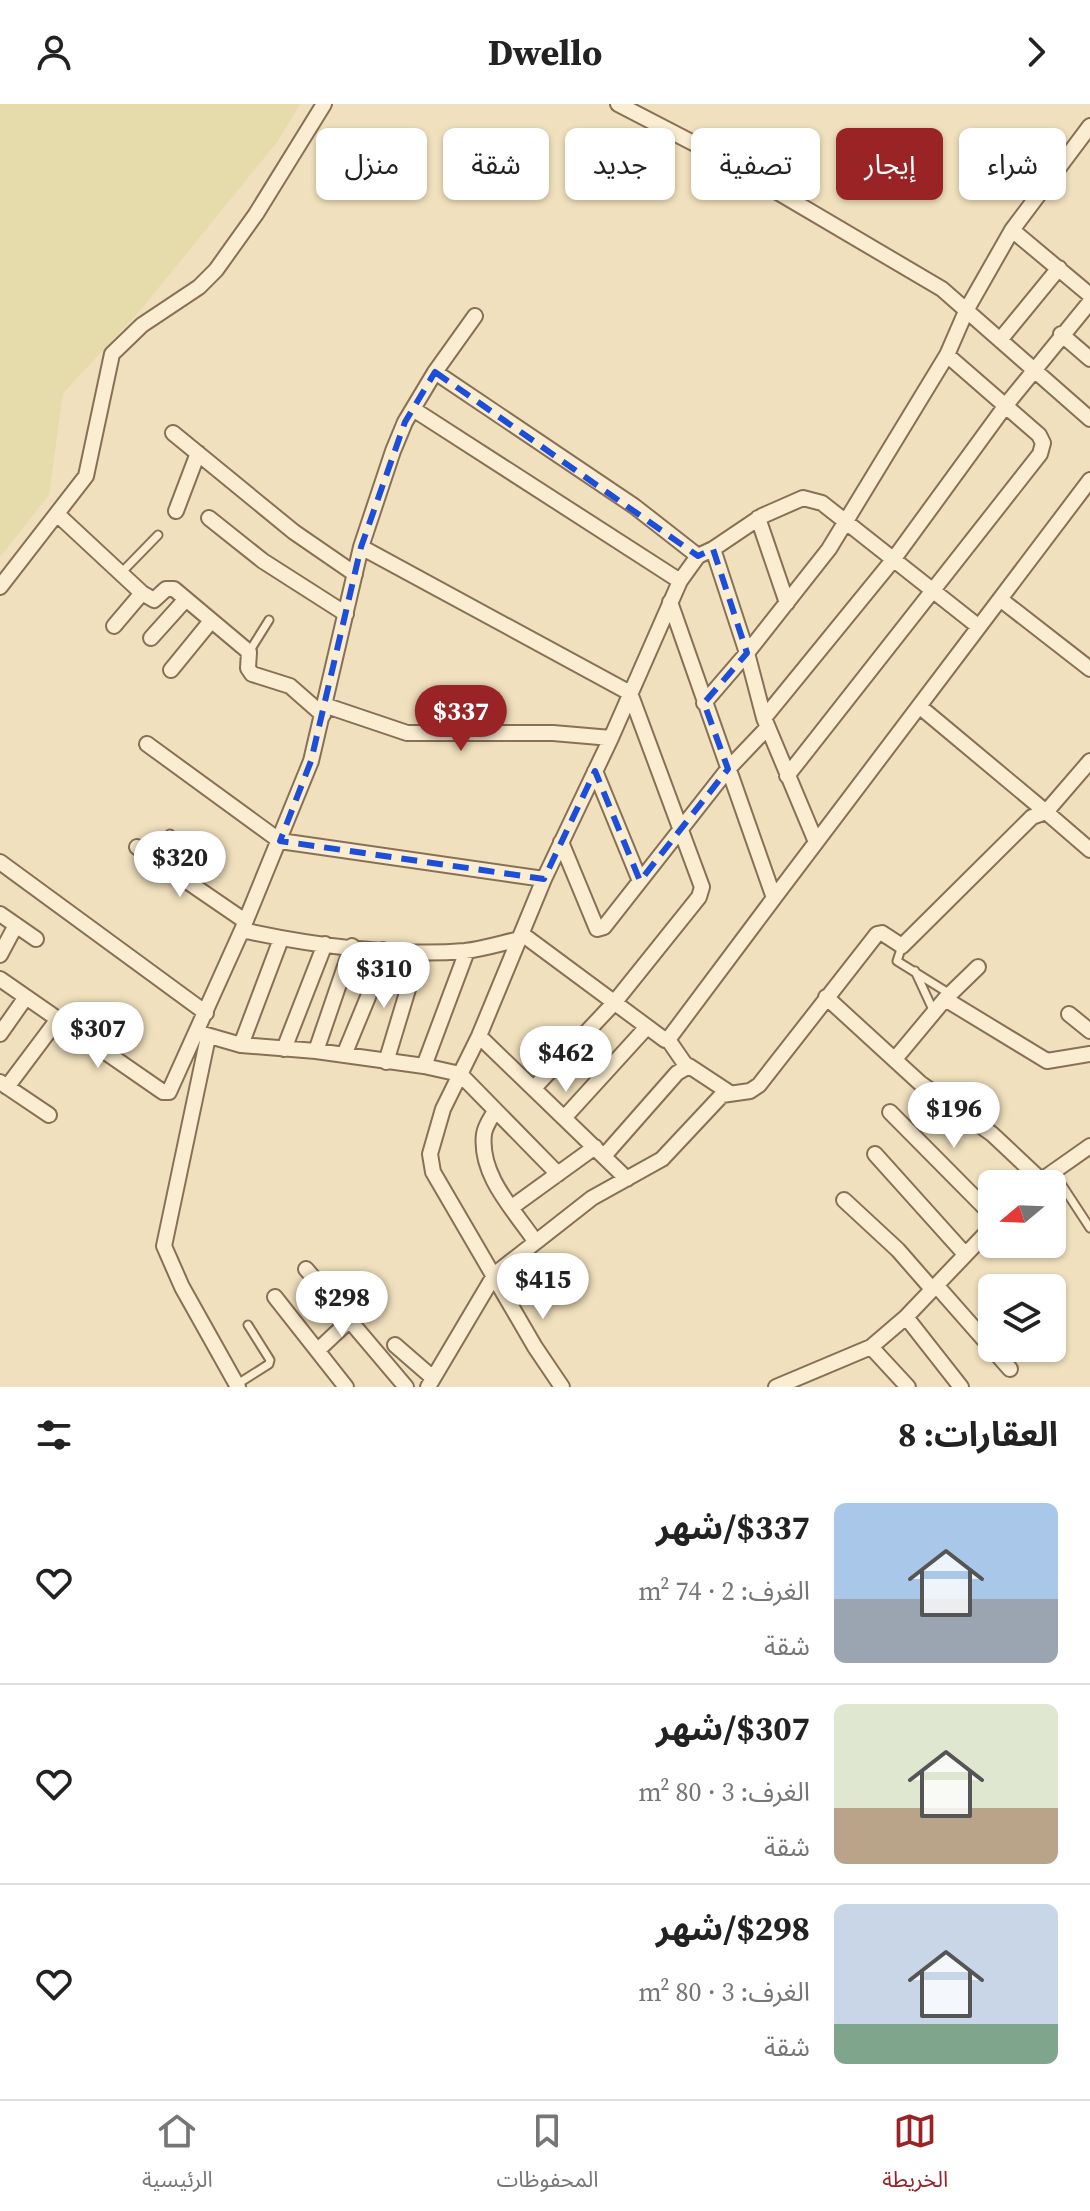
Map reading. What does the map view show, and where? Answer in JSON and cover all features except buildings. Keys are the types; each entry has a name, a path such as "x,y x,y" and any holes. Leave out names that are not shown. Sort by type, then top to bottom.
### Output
{"street":[{"path":"0,587 86,476 112,354 142,325 199,287 216,270 256,214 324,104"},
{"path":"618,104 701,147 942,289 1090,419"},
{"path":"704,703 787,603 847,522 947,355 967,309 1012,230 1090,126"},
{"path":"1012,230 1090,295"},
{"path":"1000,340 1059,268"},
{"path":"561,842 597,929 604,927 893,560 1061,334 1090,302"},
{"path":"237,1386 182,1287 164,1246 206,1013 311,761 361,547 393,451 435,372 475,316"},
{"path":"1061,334 1090,359"},
{"path":"787,776 1040,454 1043,443 1039,435 947,355"},
{"path":"435,372 634,506 698,556"},
{"path":"413,409 680,581"},
{"path":"173,433 294,532 355,574"},
{"path":"176,511 198,453"},
{"path":"137,847 244,925 281,939 419,953 467,951 521,937 660,1039 667,1038 1090,480"},
{"path":"562,1387 535,1347 430,1164 430,1154 443,1109 479,1036 544,879 611,738 680,581 698,556 758,518 803,498 822,503 979,627"},
{"path":"57,514 142,593 154,600 169,589 174,589 249,652 248,668 252,674 290,686 323,710 407,733 553,733 611,738"},
{"path":"209,518 263,561 346,614"},
{"path":"758,518 787,603"},
{"path":"361,547 630,693 702,887 699,897 614,1003 534,1088"},
{"path":"713,549 766,722 816,842"},
{"path":"114,626 142,593"},
{"path":"151,638 186,599"},
{"path":"1000,599 1090,669"},
{"path":"670,602 774,898"},
{"path":"171,670 211,621"},
{"path":"919,706 1090,850"},
{"path":"147,744 280,841 544,879"},
{"path":"395,1345 431,1383 495,1274 592,1198 662,1159 722,1095 750,1091 759,1085 877,934 882,933 902,946 1032,817 1046,812 1084,780 1090,761"},
{"path":"595,771 640,881"},
{"path":"0,862 206,1013"},
{"path":"0,914 36,939"},
{"path":"0,955 16,925"},
{"path":"241,1045 281,939"},
{"path":"284,1049 325,944"},
{"path":"316,1051 352,946"},
{"path":"344,1055 383,950"},
{"path":"424,1066 467,951"},
{"path":"386,1062 419,953"},
{"path":"895,1059 948,996 978,967"},
{"path":"0,979 167,1093 202,1034"},
{"path":"948,996 1047,1061 1090,1054"},
{"path":"0,1034 26,997"},
{"path":"826,997 920,1083 992,1134 1034,1170"},
{"path":"1069,1014 1090,1031"},
{"path":"49,1115 4,1084 58,1019"},
{"path":"564,1118 646,1028"},
{"path":"202,1034 241,1045 316,1051 460,1074 558,1174"},
{"path":"479,1036 627,1179"},
{"path":"667,1038 687,1067"},
{"path":"512,1207 558,1174 600,1152 677,1073 687,1067 730,1093"},
{"path":"495,1111 484,1132 489,1173 535,1241"},
{"path":"890,1112 978,1201"},
{"path":"1055,1170 1090,1146"},
{"path":"875,1154 964,1253"},
{"path":"844,1200 898,1250 1010,1369"},
{"path":"776,1387 860,1349 871,1347 906,1317 978,1240"},
{"path":"306,1269 406,1387"},
{"path":"318,1350 372,1294"},
{"path":"275,1297 346,1387"},
{"path":"906,1317 961,1387"},
{"path":"871,1347 908,1387"}],"lane":[{"path":"122,572 158,535"},
{"path":"249,652 269,620"},
{"path":"157,860 170,834"},
{"path":"179,875 191,848"},
{"path":"902,946 897,961 948,996"},
{"path":"915,971 934,1012"},
{"path":"1066,1202 1090,1228"},
{"path":"237,1386 269,1364 270,1360 248,1325"}],"highlighted area":[{"path":"435,372 698,556 713,549 747,653 704,703 728,769 640,881 595,771 544,879 280,841 311,761 361,547 405,422"}],"shaded area":[{"path":"0,104 300,104 278,141 138,313 63,393 49,495 0,557"}]}
